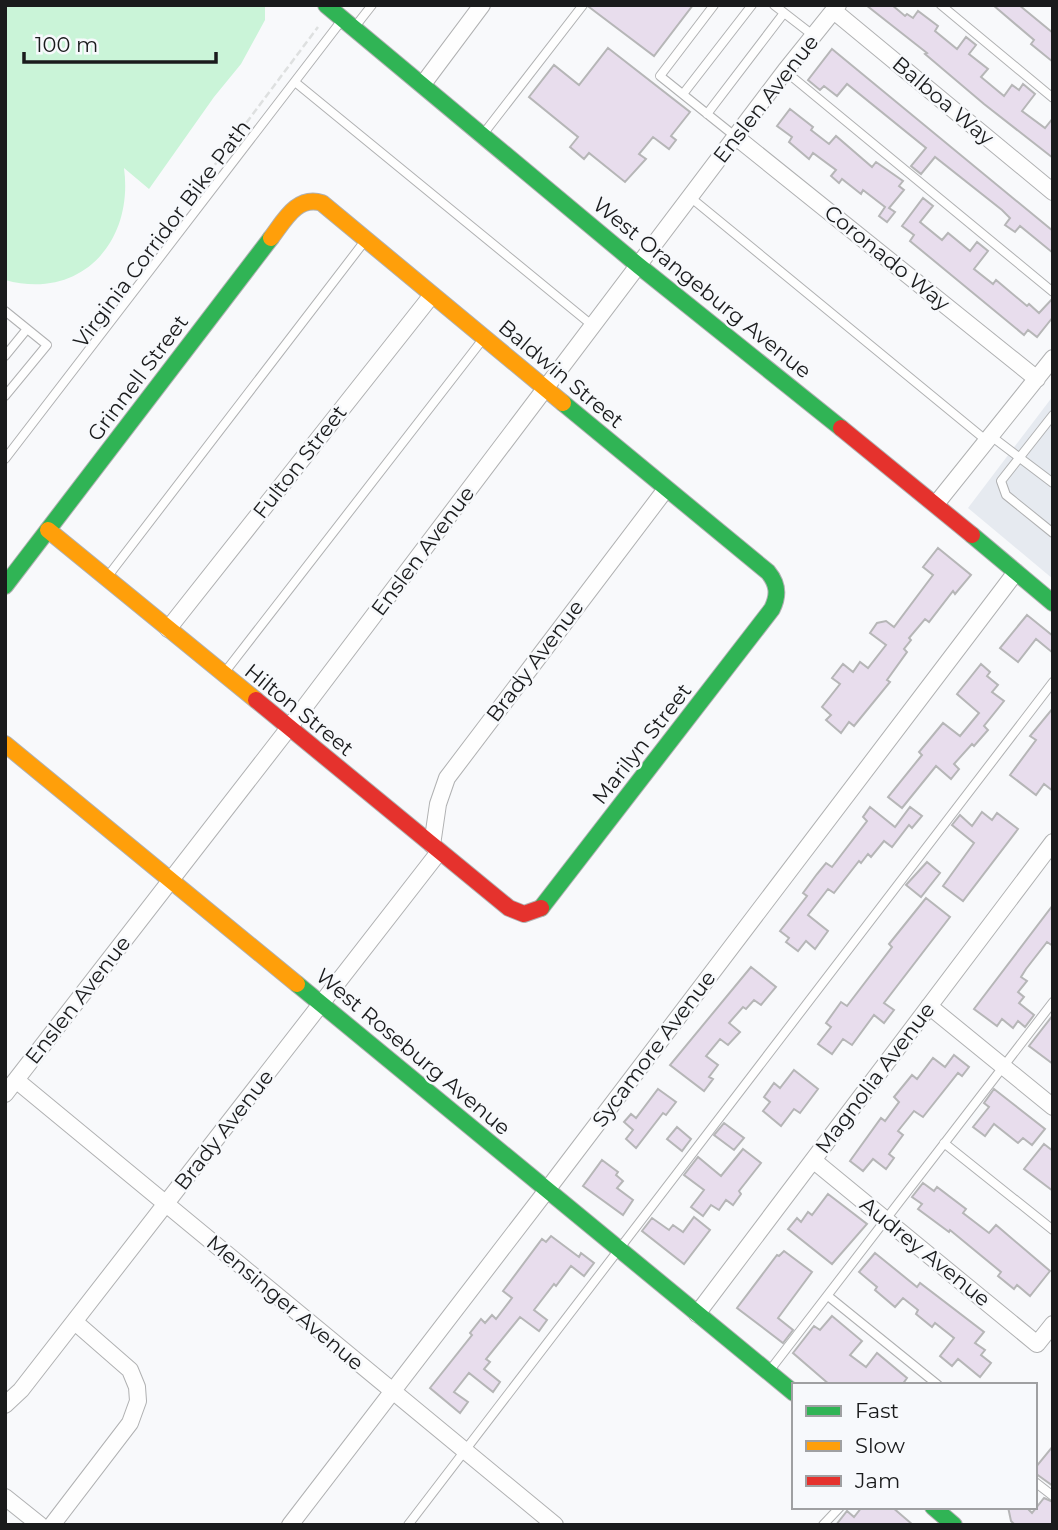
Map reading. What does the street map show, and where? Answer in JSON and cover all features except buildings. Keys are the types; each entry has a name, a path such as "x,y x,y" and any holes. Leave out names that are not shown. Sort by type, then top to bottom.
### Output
{"street":[{"name":"West Orangeburg Avenue","path":"327,5 639,266 936,505 1053,603"},
{"path":"423,84 482,5"},
{"name":"Enslen Avenue","path":"5,1094 288,729 785,71 836,8"},
{"name":"Balboa Way","path":"836,8 1053,192"},
{"name":"Coronado Way","path":"736,137 1037,379"},
{"name":"Baldwin Street","path":"309,200 326,205 547,387 768,572 778,590"},
{"name":"Grinnell Street","path":"5,586 293,210 309,200"},
{"name":"Fulton Street","path":"168,629 432,295"},
{"path":"936,505 1053,358"},
{"name":"Brady Avenue","path":"5,1405 21,1390 75,1322 322,1004 436,848 438,804 447,778 666,489"},
{"name":"Hilton Street","path":"48,530 509,908 521,914 528,914"},
{"name":"Sycamore Avenue","path":"290,1525 1016,572"},
{"name":"Marilyn Street","path":"528,914 540,910 546,904 772,609 778,590"},
{"name":"West Roseburg Avenue","path":"7,750 172,880 792,1391"},
{"name":"Magnolia Avenue","path":"697,1314 1051,849"},
{"path":"929,1006 1053,1107"},
{"name":"Mensinger Avenue","path":"16,1080 555,1525"},
{"name":"Audrey Avenue","path":"813,1160 1037,1344 1053,1324"},
{"path":"52,1525 130,1423 138,1401 138,1387 130,1370 75,1322"},
{"path":"5,1496 40,1525"},
{"path":"935,1509 954,1525"},
{"path":"528,1525 538,1511"}],"lane":[{"path":"5,459 295,82 349,24 372,5"},
{"path":"483,134 583,5"},
{"path":"713,5 660,76 736,137"},
{"path":"683,94 752,5"},
{"path":"774,5 814,36"},
{"path":"941,5 1053,98"},
{"path":"707,114 783,13"},
{"path":"785,71 1053,292"},
{"path":"295,82 593,326"},
{"path":"690,197 989,438 1053,483"},
{"path":"106,578 366,239"},
{"path":"5,311 47,345 5,396"},
{"path":"5,356 27,329"},
{"path":"223,675 484,337"},
{"path":"1053,415 1001,481 1006,495 1053,533"},
{"path":"408,1525 1053,682"},
{"path":"769,1372 1053,1002"},
{"path":"944,1143 1053,1230"},
{"path":"828,1296 935,1383"},
{"path":"1037,1484 1053,1496"},
{"path":"823,1525 838,1509"}],"path":[{"name":"Virginia Corridor Bike Path","path":"191,197 318,27"}],"shaded area":[{"path":"1053,396 1053,579 968,508"}],"green space":[{"path":"5,5 265,5 265,20 241,64 214,97 149,189 124,168 125,195 120,220 111,241 97,260 79,273 57,282 32,284 5,280"}],"traffic: fast":[{"path":"326,5 639,266 841,428"},
{"path":"5,586 271,238"},
{"path":"541,908 772,609 776,599 776,585 768,572 563,403"},
{"path":"972,535 1053,603"},
{"path":"297,984 792,1391"},
{"path":"935,1509 954,1525"}],"traffic: slow":[{"path":"271,238 298,206 305,203 322,203 563,403"},
{"path":"48,530 256,700"},
{"path":"5,744 297,984"}],"traffic: jam":[{"path":"841,428 972,535"},
{"path":"256,700 509,908 524,914 541,908"}]}
